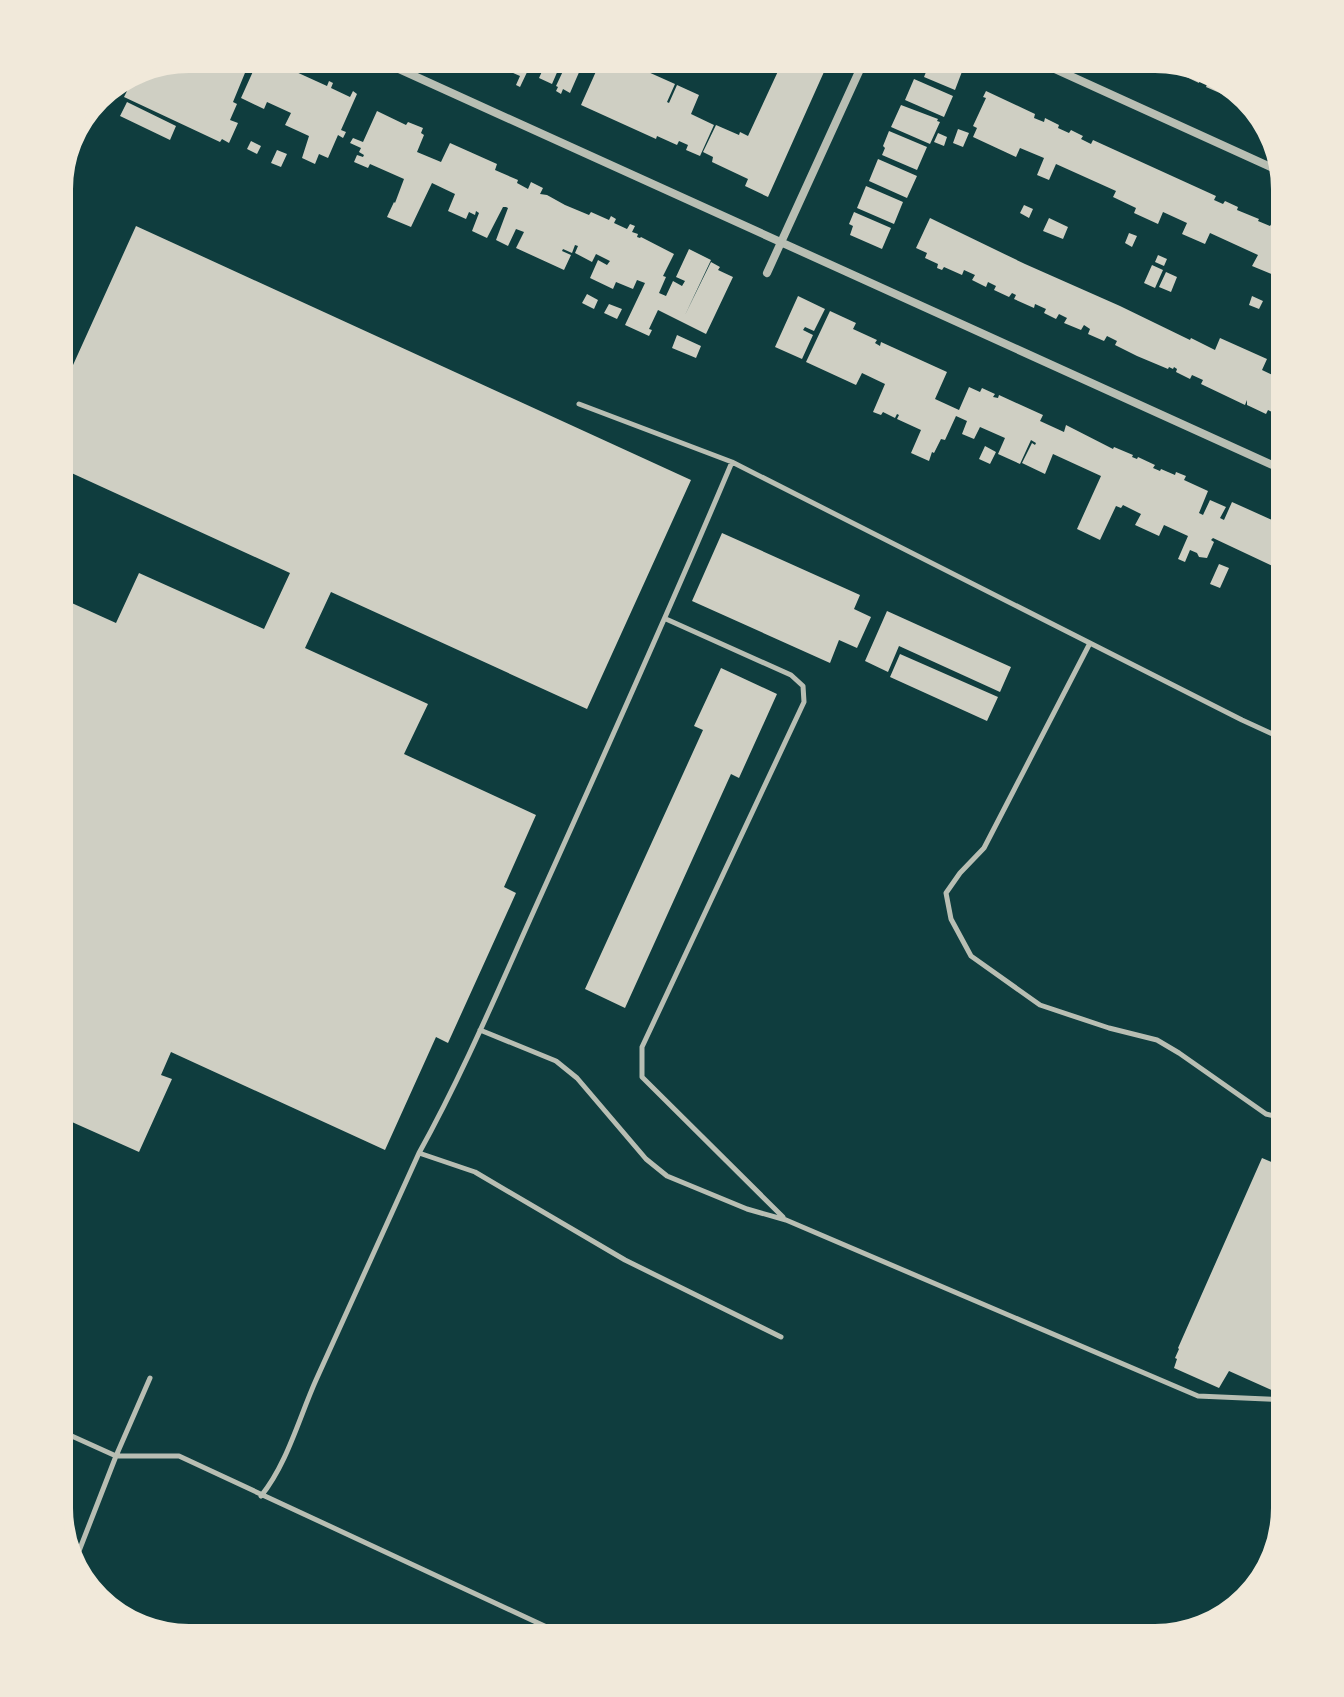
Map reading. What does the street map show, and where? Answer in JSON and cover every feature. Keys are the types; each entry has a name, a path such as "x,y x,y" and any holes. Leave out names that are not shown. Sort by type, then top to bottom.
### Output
{"street":[{"path":"397,68 1276,467"},
{"path":"767,273 861,68"},
{"path":"1053,68 1274,169"}],"lane":[{"path":"579,404 732,462 1276,736"},
{"path":"261,1496 292,1439 419,1153 480,1030 666,619 732,462"},
{"path":"666,619 791,675 803,686 804,702 642,1047 642,1077 786,1220"},
{"path":"1090,643 984,848 946,893 951,919 971,956 1040,1005 1157,1040 1266,1114 1276,1116"},
{"path":"480,1030 556,1061 577,1078 646,1159 667,1176 747,1209 786,1220 1198,1396 1276,1399"},
{"path":"419,1153 475,1172 625,1260 781,1337"},
{"path":"77,1555 150,1378"},
{"path":"68,1434 116,1456 179,1456 551,1629"}],"building":[{"path":"247,68 233,102 237,104 230,120 238,123 229,143 222,139 220,142 124,97 131,83 165,70"},
{"path":"255,68 287,68 327,86 329,81 333,83 331,88 350,97 353,91 357,94 341,130 346,132 343,138 338,135 328,158 319,154 315,164 302,158 309,136 285,125 291,113 267,102 264,109 241,98"},
{"path":"501,68 529,68 520,87 516,85 520,76"},
{"path":"544,68 559,68 552,84 539,78"},
{"path":"564,68 581,68 570,93 563,89 561,94 556,91"},
{"path":"598,68 639,68 675,84 669,103 677,85 699,95 691,114 714,125 700,156 686,150 688,145 679,141 677,145 657,136 656,139 581,105"},
{"path":"780,68 826,68 768,197 745,186 748,179 712,162 713,157 703,152 716,125 748,136"},
{"path":"928,68 963,69 955,90 924,77"},
{"path":"1186,72 1216,84 1224,90 1222,94 1206,87 1208,82 1200,79 1199,83 1182,75"},
{"path":"914,79 953,96 944,117 905,100"},
{"path":"986,91 1035,114 1034,118 1044,122 1045,118 1059,125 1058,128 1083,136 1081,139 1091,144 1093,140 1216,196 1214,200 1238,207 1237,210 1258,221 1276,225 1276,276 1252,266 1258,255 1210,233 1205,244 1182,234 1187,223 1163,212 1158,224 1134,213 1136,208 1113,197 1116,191 1056,164 1049,180 1037,175 1044,158 1020,148 1016,157 973,137 977,128 973,126 986,98 983,97"},
{"path":"127,102 176,126 170,140 120,116"},
{"path":"901,105 938,119 940,122 930,144 891,127"},
{"path":"377,111 406,125 408,122 423,128 421,133 424,135 417,152 441,162 450,143 497,164 495,170 518,180 517,183 528,189 531,182 543,188 540,194 565,205 609,220 611,216 616,219 614,223 627,229 630,224 635,226 632,232 638,234 637,237 674,254 659,293 666,296 673,281 682,286 685,281 676,277 689,249 711,260 685,315 711,262 720,267 718,270 733,277 706,334 658,310 649,336 625,325 645,283 637,280 633,289 616,282 613,289 590,278 598,260 607,265 610,261 596,254 592,262 575,253 578,246 575,245 572,253 562,251 571,255 564,270 516,248 524,232 516,229 508,246 496,240 506,207 503,207 487,238 472,231 479,213 469,212 466,219 448,211 455,194 432,183 411,227 387,217 404,179 370,164 368,168 354,162 357,155 364,155 359,152 361,148 350,143 353,138 363,142"},
{"path":"958,129 969,133 963,147 953,143"},
{"path":"889,131 927,147 917,170 882,155"},
{"path":"938,133 947,137 944,146 934,142"},
{"path":"251,141 261,146 257,154 247,149"},
{"path":"277,150 287,154 281,167 271,163"},
{"path":"878,159 917,176 907,198 869,181"},
{"path":"866,186 903,202 894,224 857,208"},
{"path":"1024,205 1033,209 1029,218 1020,213"},
{"path":"854,212 891,228 882,249 850,235 853,226 849,224"},
{"path":"930,218 1190,340 1215,350 1220,338 1267,359 1262,370 1276,376 1276,418 1268,410 1266,414 1247,405 1247,400 1245,405 1201,384 1203,380 1192,375 1190,379 1176,372 1174,367 1168,369 1137,356 1115,345 1117,341 1107,336 1104,341 1088,334 1090,329 1084,325 1081,330 1064,323 1067,318 1059,314 1056,319 1044,313 1046,309 1035,304 1034,308 1014,299 1016,295 1012,293 1009,297 994,290 996,286 988,282 986,287 972,280 975,275 964,270 962,275 944,267 942,270 937,268 938,264 925,258 927,253 916,248"},
{"path":"1049,218 1068,227 1063,239 1043,231"},
{"path":"136,226 691,480 587,709 331,592 305,648 428,704 404,754 536,815 504,887 516,893 448,1043 436,1037 385,1150 171,1052 161,1075 172,1079 139,1152 68,1120 68,601 116,623 139,573 264,629 290,573 68,471 68,376"},
{"path":"1129,233 1137,236 1132,247 1125,243"},
{"path":"1158,255 1167,259 1164,266 1155,262"},
{"path":"1152,265 1163,270 1155,288 1144,283"},
{"path":"1166,272 1177,277 1171,292 1159,287"},
{"path":"587,294 598,300 594,309 582,303"},
{"path":"798,296 825,309 814,331 805,327 803,330 813,335 802,359 775,347"},
{"path":"1252,296 1263,301 1259,309 1249,305"},
{"path":"609,304 622,309 617,319 604,313"},
{"path":"830,311 856,323 853,329 877,340 875,343 880,346 881,342 947,372 935,399 959,410 969,387 980,392 982,388 995,394 993,397 998,398 999,395 1043,415 1040,421 1064,432 1066,425 1113,449 1155,465 1153,468 1160,471 1186,476 1184,480 1208,491 1199,513 1203,515 1210,500 1226,507 1220,518 1224,520 1232,502 1276,522 1276,568 1213,538 1207,558 1199,557 1190,550 1185,562 1178,559 1188,536 1164,525 1159,536 1135,525 1141,514 1123,505 1121,508 1116,506 1100,540 1077,529 1101,476 1053,454 1045,474 1022,463 1032,443 1036,443 1031,440 1020,464 998,454 1005,438 980,427 974,439 962,434 967,421 956,416 945,440 941,439 929,461 911,453 921,430 897,419 897,414 895,418 883,412 881,415 873,412 885,384 862,373 856,385 806,362"},
{"path":"677,335 701,346 696,358 672,348"},
{"path":"985,446 996,452 990,464 979,459"},
{"path":"722,533 860,595 854,609 871,617 857,648 839,640 830,663 692,601"},
{"path":"1219,564 1229,568 1220,588 1210,584"},
{"path":"887,611 1011,667 1000,692 899,646 888,672 865,661"},
{"path":"900,654 998,697 987,721 890,677"},
{"path":"721,668 777,694 739,778 731,774 625,1008 585,989 703,730 694,726"},
{"path":"1262,1158 1276,1164 1276,1392 1229,1371 1219,1388 1174,1368 1178,1348"}]}
